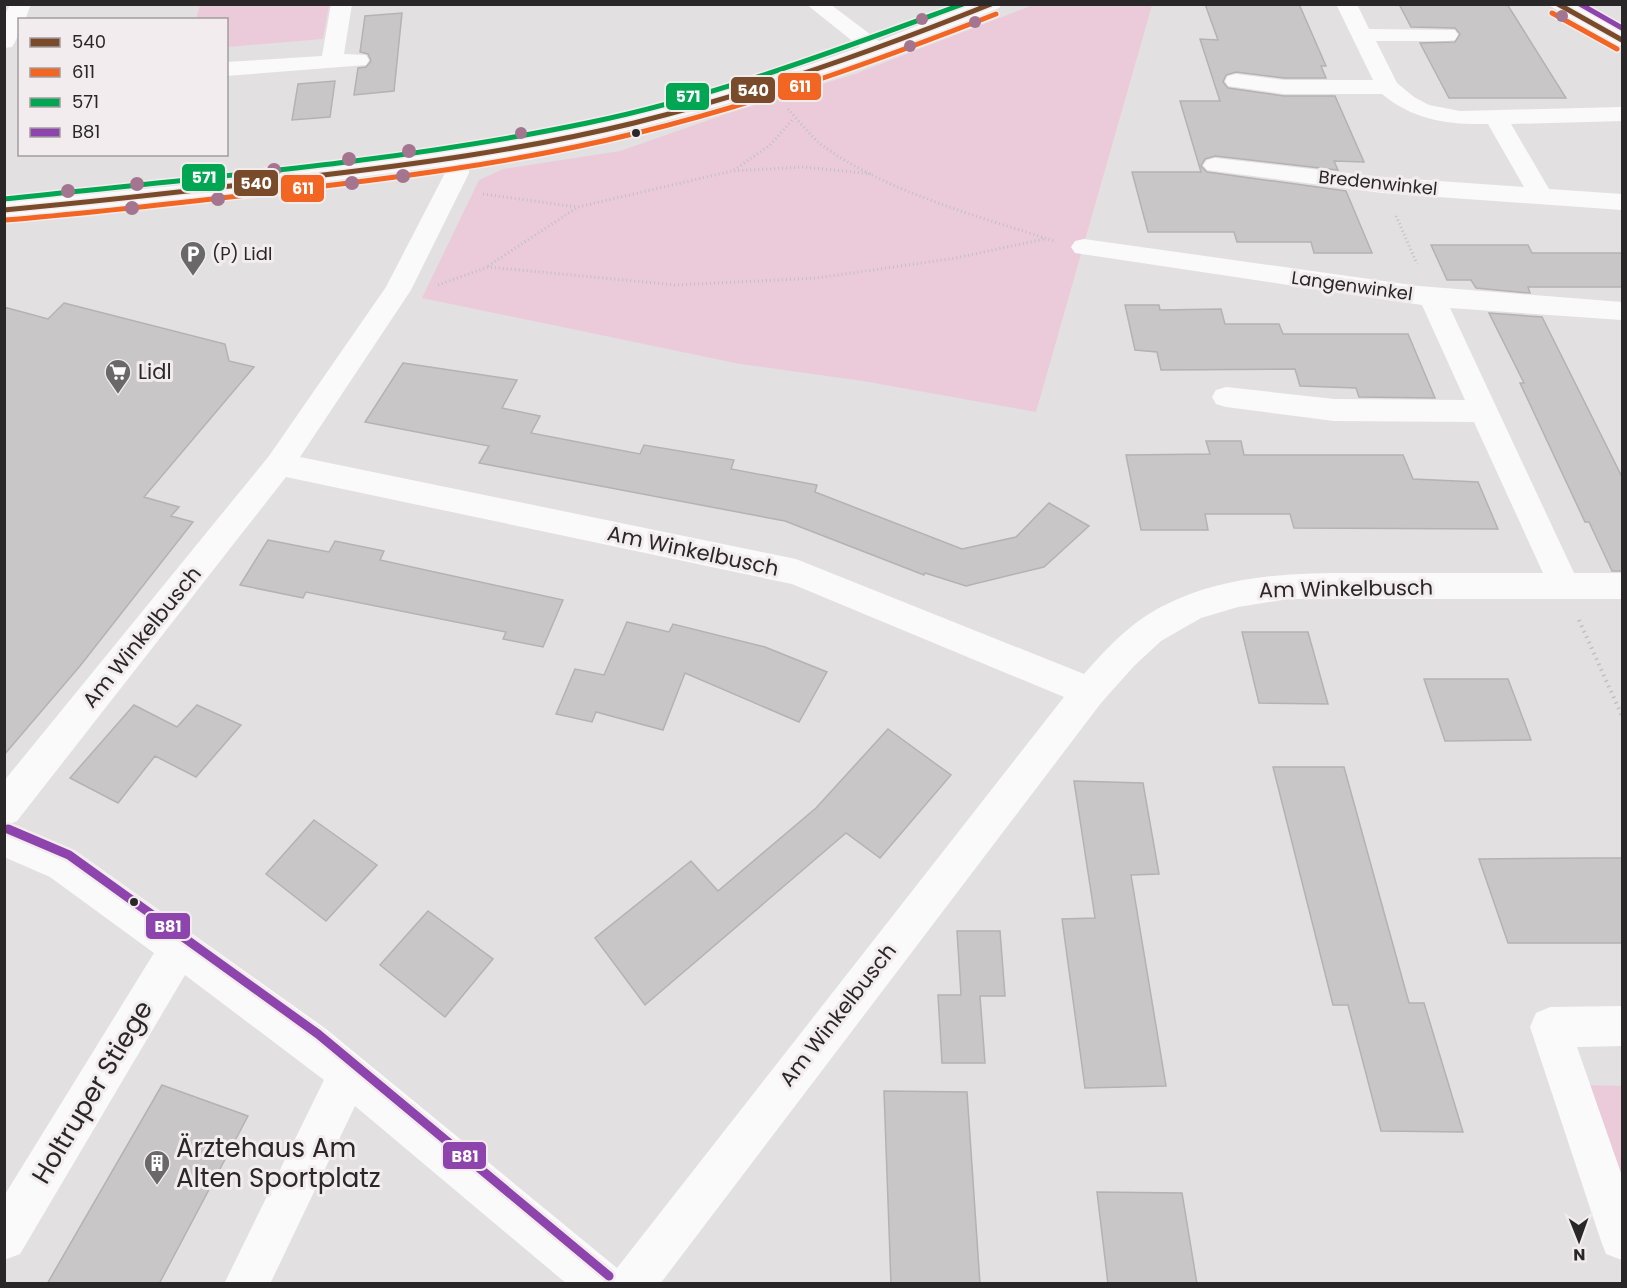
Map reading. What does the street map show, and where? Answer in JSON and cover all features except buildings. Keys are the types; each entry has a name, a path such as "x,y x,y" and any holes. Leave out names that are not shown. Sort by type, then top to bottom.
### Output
{"street":[{"path":"4,42 21,4"},
{"path":"332,61 342,4"},
{"path":"816,4 876,49"},
{"path":"4,210 190,191 458,157 572,137 683,110 876,49 992,4"},
{"path":"1346,4 1388,87 1406,102 1422,110 1460,118 1623,114"},
{"path":"1557,4 1623,40"},
{"path":"1361,35 1447,35"},
{"path":"228,69 358,60"},
{"path":"1236,81 1284,87 1388,87"},
{"path":"1496,118 1542,198"},
{"name":"Am Winkelbusch","path":"4,809 279,464 398,290 457,173 458,157"},
{"name":"Bredenwinkel","path":"1215,165 1382,185 1623,202"},
{"name":"Langenwinkel","path":"1084,247 1432,298 1536,309 1623,311"},
{"path":"1432,298 1564,587"},
{"path":"1226,397 1334,410 1484,411"},
{"name":"Am Winkelbusch","path":"279,464 796,572 1089,692"},
{"name":"Am Winkelbusch","path":"633,1284 664,1240 1089,692 1120,657 1159,624 1204,604 1244,591 1288,586 1623,586"},
{"path":"4,839 63,864 180,946 350,1072 602,1284"},
{"name":"Holtruper Stiege","path":"4,1238 180,946"},
{"path":"1623,1026 1550,1027 1623,1238"},
{"path":"246,1284 350,1072"}],"path":[{"path":"784,103 794,118 822,145 872,174 951,207 1044,239 1084,247"},
{"path":"732,171 770,145 794,118"},
{"path":"449,188 513,200 578,207 732,171 804,167 872,174"},
{"path":"1382,185 1432,298"},
{"path":"398,290 444,284 488,267 578,207"},
{"path":"488,267 676,285 817,278 956,258 1044,239"},
{"path":"1564,587 1623,716"}],"shaded area":[{"path":"200,4 329,5 323,39 228,47 228,18 196,18"},
{"path":"1033,5 1152,5 1036,412 863,381 740,364 422,298 479,180 503,169 620,151 726,114 855,74"},
{"path":"1585,1085 1622,1086 1622,1186 1621,1186"}],"transit line":[{"name":"571","path":"4,199 370,159 589,123 767,75 963,4"},
{"name":"540","path":"4,210 383,168 509,149 592,133 770,85 903,39 991,4"},
{"name":"540","path":"1558,4 1622,40"},
{"name":"B81","path":"1580,4 1622,28"},
{"name":"611","path":"1552,13 1617,49"},
{"name":"611","path":"5,220 152,206 385,178 469,166 595,143 774,95 996,14"},
{"name":"B81","path":"8,829 69,855 318,1034 609,1276"}],"place":[{"name":"(P) Lidl","path":"193,277"},
{"name":"Lidl","path":"118,395"},
{"name":"Ärztehaus Am Alten Sportplatz","path":"157,1186"}]}
